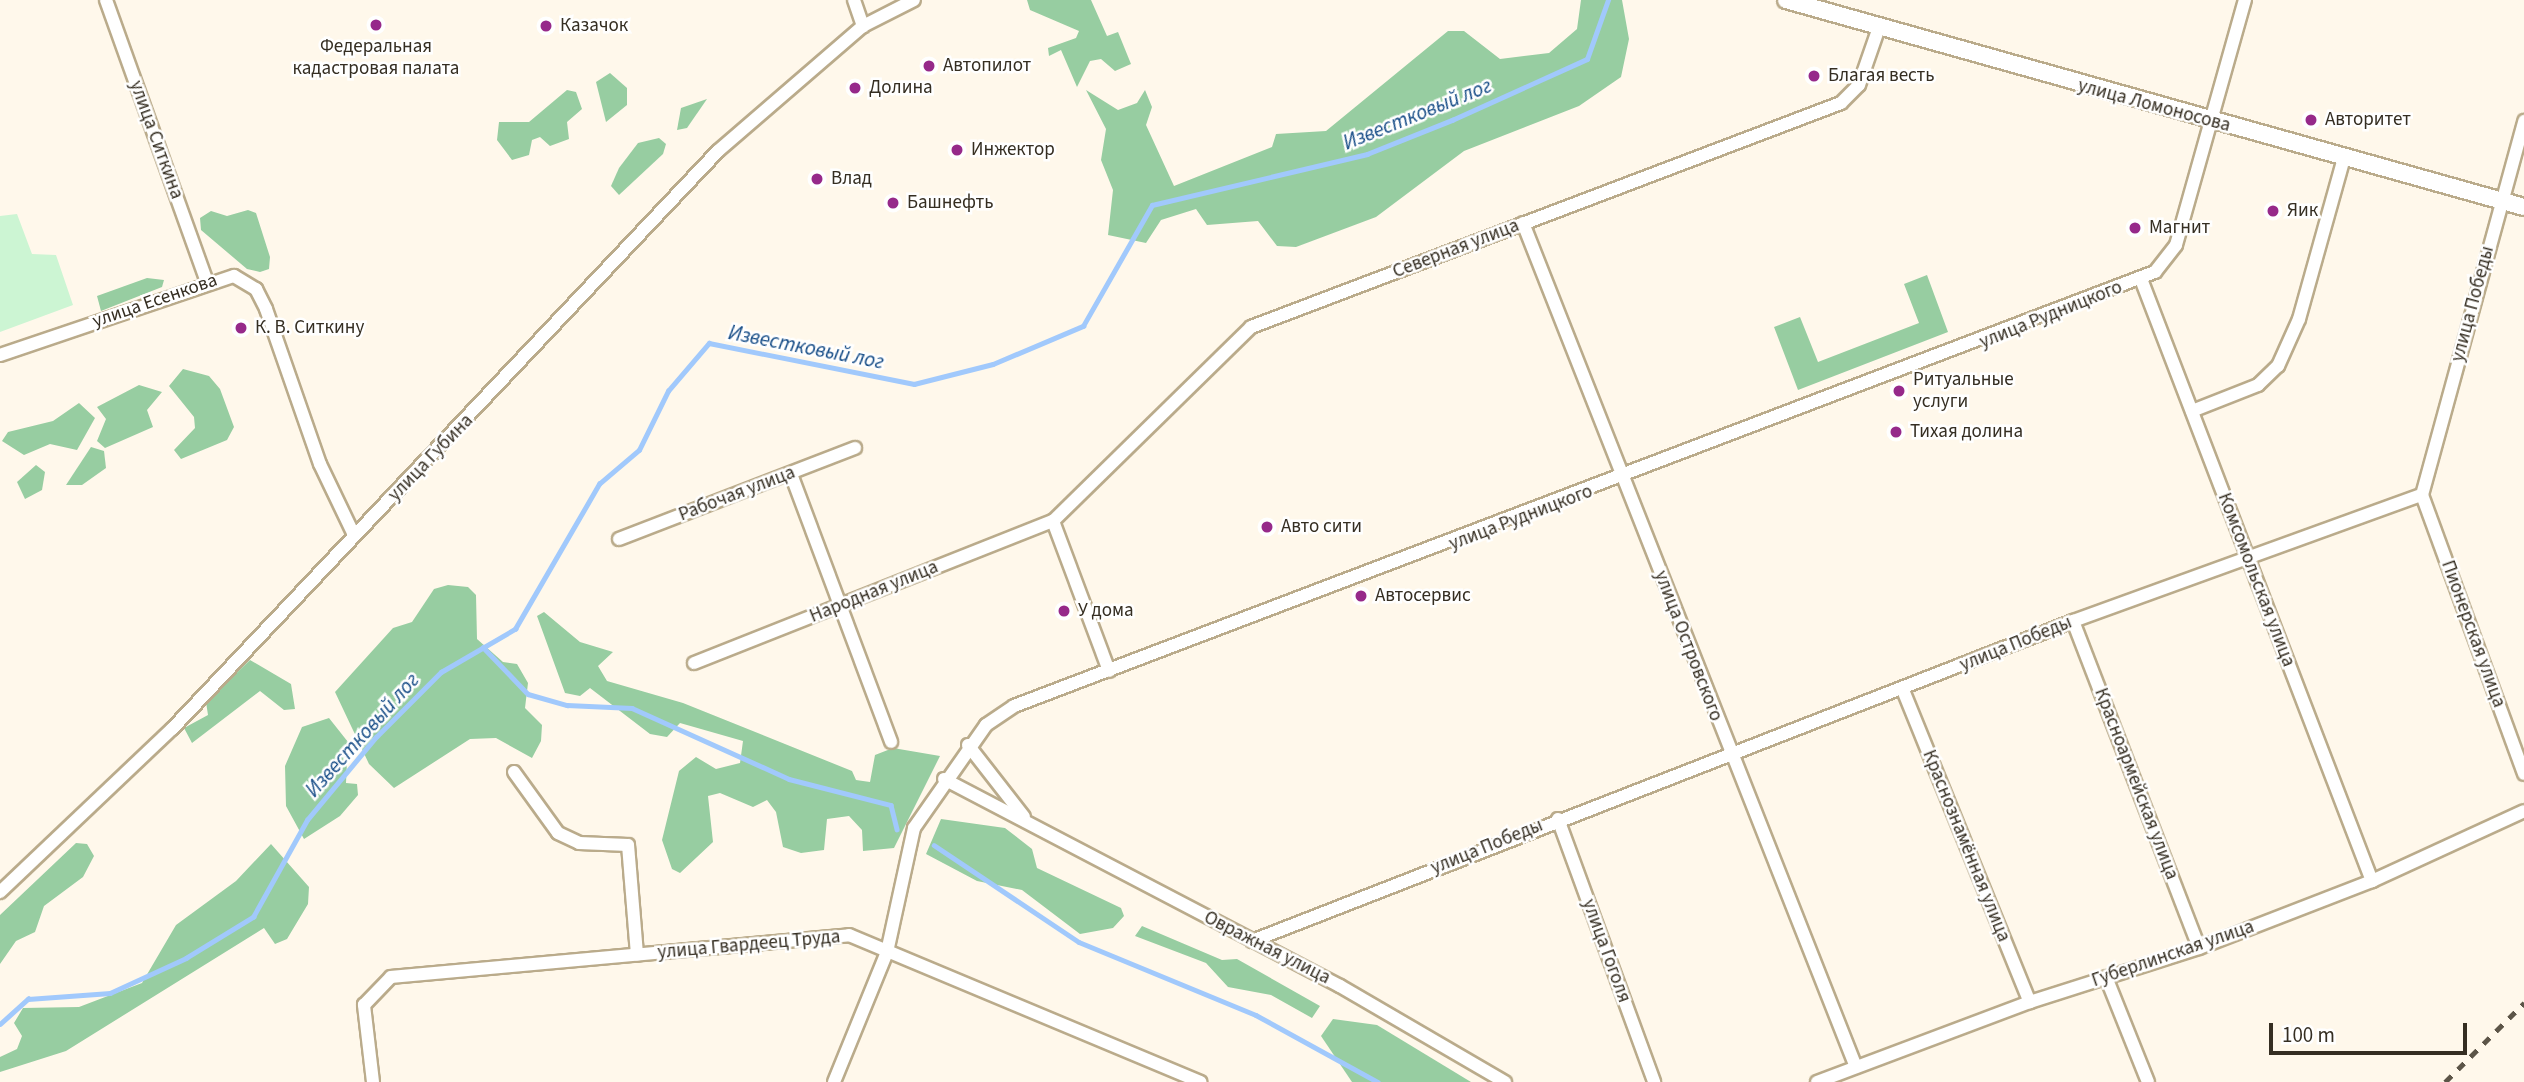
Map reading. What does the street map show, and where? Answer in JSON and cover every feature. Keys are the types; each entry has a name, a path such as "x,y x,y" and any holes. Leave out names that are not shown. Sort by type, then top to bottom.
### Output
{"main road":[{"name":"улица Ломоносова","path":"1786,0 1820,6 1878,30 2524,207"}],"street":[{"name":"улица Ситкина","path":"106,0 206,280"},
{"path":"854,0 863,26 914,0"},
{"name":"улица Рудницкого","path":"834,1082 887,951 914,828 968,745 1014,706 1625,478 2141,279 2176,246 2245,0"},
{"name":"улица Губина","path":"0,892 172,729 718,151 863,26"},
{"name":"Северная улица","path":"1053,521 1251,327 1841,103 1859,85 1878,30"},
{"name":"улица Победы","path":"1252,940 1558,819 1903,690 2073,621 2422,495 2524,121"},
{"path":"2192,411 2258,384 2278,366 2299,319 2344,158"},
{"name":"улица Островского","path":"1523,223 1625,478 1728,754 1856,1067"},
{"name":"улица Есенкова","path":"0,355 206,280 234,276 256,289 354,535"},
{"name":"Комсомольская улица","path":"2141,279 2372,881"},
{"name":"Рабочая улица","path":"619,538 855,448"},
{"path":"791,474 891,742"},
{"name":"Пионерская улица","path":"2422,495 2524,774"},
{"path":"1053,521 1109,671"},
{"name":"Народная улица","path":"694,663 1053,521"},
{"name":"Красноармейская улица","path":"2073,621 2199,948"},
{"name":"Краснознамённая улица","path":"1903,690 2030,1002"},
{"name":"Овражная улица","path":"968,745 1026,820"},
{"path":"514,772 558,833 579,843 628,845 638,955"},
{"name":"Овражная улица","path":"944,779 1252,940 1506,1082"},
{"name":"Губерлинская улица","path":"1817,1082 2030,1002 2199,948 2372,881 2524,811"},
{"name":"улица Гоголя","path":"1558,819 1654,1082"},
{"name":"улица Гвардеец Труда","path":"373,1082 364,1005 391,976 849,935 1200,1082"},
{"path":"2106,977 2148,1082"}],"green space":[{"path":"1027,0 1091,0 1107,36 1118,32 1131,64 1115,71 1101,59 1090,61 1077,87 1061,50 1049,56 1048,48 1076,38 1079,31 1030,10"},
{"path":"1581,0 1622,0 1629,39 1621,77 1579,106 1464,151 1376,217 1296,247 1277,246 1258,221 1207,225 1196,209 1161,220 1146,243 1108,235 1113,190 1101,160 1106,129 1086,90 1118,110 1137,103 1145,90 1152,107 1146,125 1174,186 1272,147 1276,134 1326,131 1448,31 1464,31 1500,59 1549,53 1577,29"},
{"path":"610,73 627,88 627,105 606,122 596,82"},
{"path":"567,90 576,92 582,109 567,122 569,139 550,146 540,137 532,140 529,155 512,160 497,140 499,122 529,122"},
{"path":"707,99 687,128 677,130 681,108"},
{"path":"659,138 666,144 663,154 619,195 611,186 619,168 638,143"},
{"path":"248,210 256,213 270,257 269,269 260,272 247,269 201,230 200,218 211,211 227,216"},
{"path":"17,214 32,254 56,255 73,305 0,332 0,216"},
{"path":"1927,275 1948,332 1798,390 1774,327 1800,317 1818,362 1919,323 1904,284"},
{"path":"147,278 164,280 162,287 101,311 97,296"},
{"path":"183,369 209,376 220,389 234,427 227,440 181,459 174,450 195,428 194,417 169,386"},
{"path":"139,385 162,392 147,410 153,427 105,448 97,441 106,419 97,407"},
{"path":"79,403 95,418 77,450 50,444 24,455 2,441 8,432 53,421"},
{"path":"91,447 104,451 106,468 82,485 66,485"},
{"path":"36,465 45,472 42,490 25,499 17,482"},
{"path":"448,585 468,587 476,595 477,639 503,662 517,664 528,683 525,708 542,725 541,741 532,758 496,738 470,739 394,788 369,764 335,692 393,628 412,622 434,589"},
{"path":"544,612 580,642 613,652 598,666 607,681 683,703 852,771 856,780 870,782 875,755 893,748 940,756 894,848 863,851 862,830 849,816 827,819 824,850 801,853 783,847 776,812 767,800 753,807 720,793 708,796 713,842 680,873 672,869 662,840 679,771 696,757 716,769 740,763 743,741 680,723 667,737 650,734 590,688 580,696 565,693 537,616"},
{"path":"250,660 291,684 295,709 284,710 260,691 192,743 184,728 208,715 206,702"},
{"path":"329,718 348,742 346,783 357,784 358,795 340,816 304,839 286,806 285,766 302,727"},
{"path":"941,819 1005,828 1032,849 1037,868 1121,908 1124,916 1113,928 1080,934 1022,890 977,881 926,854"},
{"path":"76,843 87,844 94,856 83,877 44,906 35,932 16,941 0,964 0,915"},
{"path":"271,844 309,887 308,904 287,939 275,944 264,928 66,1051 0,1072 0,1057 17,1049 22,1036 14,1023 23,1008 79,1007 142,983 176,925 236,881"},
{"path":"1142,926 1222,960 1237,959 1320,1006 1312,1018 1271,995 1228,987 1206,963 1135,936"},
{"path":"1333,1019 1377,1025 1471,1082 1352,1082 1321,1036"}],"waterway":[{"name":"Известковый лог","path":"0,1024 28,999 110,993 186,958 253,917 307,820 376,737 441,672 515,629 599,484 639,450 668,391 709,343 914,384 993,364 1083,326 1152,205 1367,154 1452,120 1587,59 1608,0"},
{"path":"483,647 528,694 567,705 632,708 789,779 891,805 897,829"},
{"path":"934,845 1079,942 1256,1015 1378,1082"}],"railway":[{"path":"2445,1082 2524,1003"}],"place":[{"name":"Федеральная кадастровая палата","path":"376,25"},
{"name":"Казачок","path":"546,26"},
{"name":"Автопилот","path":"929,66"},
{"name":"Благая весть","path":"1814,76"},
{"name":"Долина","path":"855,88"},
{"name":"Авторитет","path":"2311,120"},
{"name":"Инжектор","path":"957,150"},
{"name":"Влад","path":"817,179"},
{"name":"Башнефть","path":"893,203"},
{"name":"Яик","path":"2273,211"},
{"name":"Магнит","path":"2135,228"},
{"name":"К. В. Ситкину","path":"241,328"},
{"name":"Ритуальные услуги","path":"1899,391"},
{"name":"Тихая долина","path":"1896,432"},
{"name":"Авто сити","path":"1267,527"},
{"name":"Автосервис","path":"1361,596"},
{"name":"У дома","path":"1064,611"}]}
